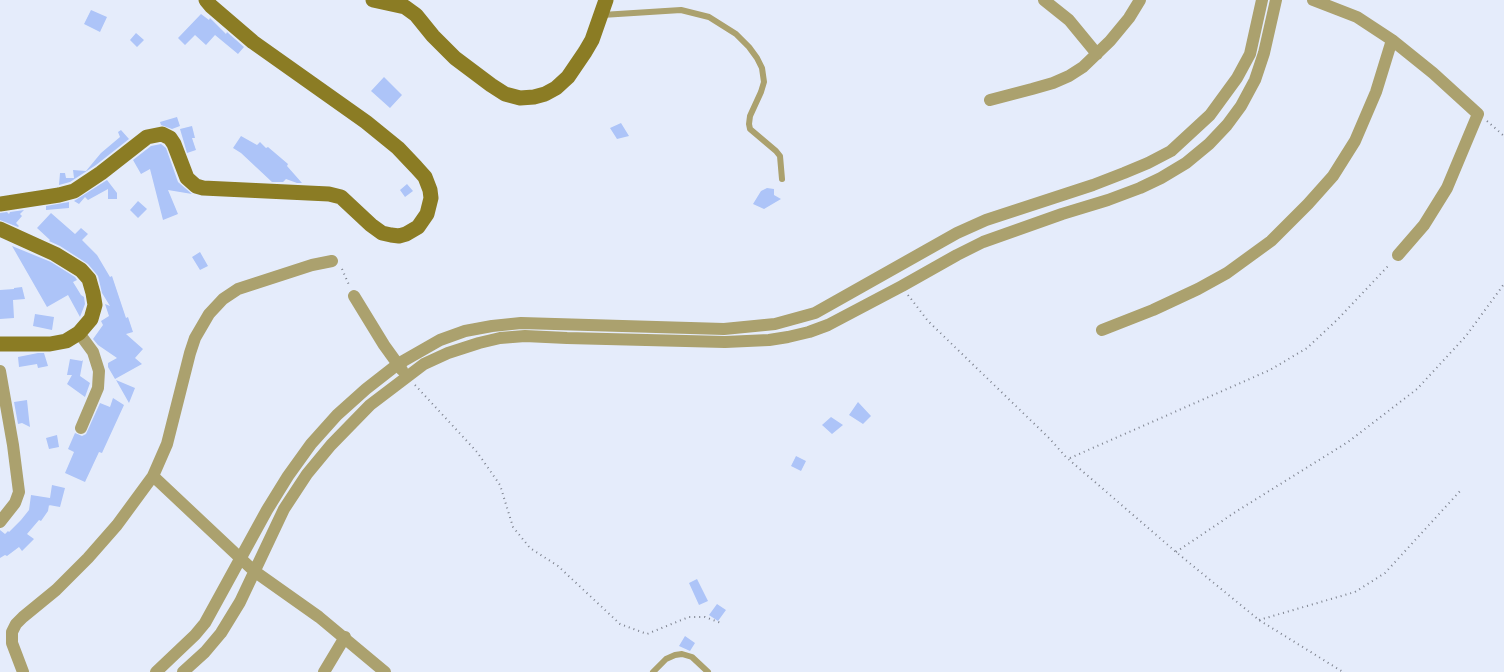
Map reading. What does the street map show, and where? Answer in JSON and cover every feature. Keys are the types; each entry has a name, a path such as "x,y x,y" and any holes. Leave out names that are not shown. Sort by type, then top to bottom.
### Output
{"main road":[{"path":"0,204 59,195 74,190 101,173 147,137 162,134 170,138 174,144 187,178 196,186 203,188 341,196 382,233 399,236 418,227 427,214 431,198 425,177 416,167 398,148 366,122 253,42 206,0"},
{"path":"373,0 405,7 416,15 433,36 455,58 498,90 520,98 545,94 556,88 568,77 585,52 606,0"},
{"path":"0,229 61,257 81,270 89,279 94,293 95,305 91,319 79,333 66,340 57,343 0,344"}],"street":[{"path":"1044,0 1070,20 1096,54"},
{"path":"990,100 1053,83 1083,67 1110,41 1129,18 1140,0"},
{"path":"156,672 205,623 267,510 311,444 337,415 398,364 440,340 492,326 521,323 724,329 775,324 815,313 957,232 986,220 1100,182 1148,163 1171,150 1210,115 1237,78 1250,54 1262,0"},
{"path":"183,672 205,652 221,633 240,602 284,509 307,474 331,445 370,405 424,364 448,352 500,338 525,336 725,342 769,340 809,332 828,325 984,242 1140,188 1186,163 1209,144 1241,106 1255,80 1264,53 1276,0"},
{"path":"1313,0 1357,17 1392,40 1426,67 1478,114 1447,188 1424,225 1398,254"},
{"path":"1102,330 1153,310 1198,289 1227,272 1271,241 1308,204 1333,176 1355,141 1376,92 1392,40"},
{"path":"23,672 12,642 12,632 16,624 56,590 88,558 117,525 154,476 167,444 182,380 193,345 209,314 223,299 238,289 312,265 332,261"},
{"path":"890,270 902,286"},
{"path":"354,296 384,345 407,376"},
{"path":"566,324 567,338"},
{"path":"724,329 725,342"},
{"path":"79,333 93,352 99,372 98,388 81,428"},
{"path":"0,376 13,445 19,492 15,503 0,522"},
{"path":"0,450 13,445"},
{"path":"154,476 254,571 320,617 385,672"},
{"path":"324,672 345,637"}],"lane":[{"path":"601,15 681,10 709,17 736,34 750,46 762,68 764,82 750,116 750,129 780,156 782,179"},
{"path":"653,672 666,659 682,654 692,657 708,672"}],"path":[{"path":"1478,114 1504,136"},
{"path":"1068,459 1270,370 1307,348 1337,320 1398,254"},
{"path":"332,261 343,270 354,296"},
{"path":"1176,552 1237,510 1348,442 1417,389 1466,336 1504,284"},
{"path":"902,286 928,321 1043,432 1068,459 1176,552 1259,620 1343,672"},
{"path":"407,376 477,452 500,485 513,527 530,548 558,566 620,624 647,634 689,618 705,617 721,623"},
{"path":"1259,620 1355,592 1385,573 1460,490"}],"building":[{"path":"91,10 107,17 100,32 84,24"},
{"path":"201,14 209,20 210,18 226,34 227,32 244,47 238,54 215,35 206,45 195,35 185,45 178,38"},
{"path":"136,33 144,40 137,47 130,40"},
{"path":"384,77 402,95 390,108 371,91"},
{"path":"177,117 180,126 172,129 161,125 160,122"},
{"path":"621,123 629,136 617,139 610,128"},
{"path":"192,126 195,138 192,138 196,150 187,153 180,129"},
{"path":"121,130 129,139 96,165 70,182 59,185 60,173 65,173 66,178 74,178 73,170 86,171 101,153 120,137 118,132"},
{"path":"241,136 257,145 260,142 266,148 268,147 288,164 287,166 302,183 286,179 283,182 272,182 233,148"},
{"path":"161,144 166,148 178,182 192,194 168,190 178,214 163,220 150,169 141,174 133,160 151,146"},
{"path":"107,180 117,193 117,199 108,199 108,189 88,200 85,197 79,204 74,201"},
{"path":"407,184 413,191 405,197 400,190"},
{"path":"767,188 774,189 774,195 781,199 764,209 753,204 761,191"},
{"path":"138,201 147,209 138,218 130,210"},
{"path":"69,202 69,208 46,210 46,206"},
{"path":"24,210 16,223 18,227 0,220 0,213 7,212 9,214 10,212"},
{"path":"51,213 75,234 81,228 88,234 82,240 97,255 110,277 112,276 126,318 128,317 133,332 126,334 143,349 135,358 142,364 115,379 108,367 108,363 117,358 98,345 93,339 103,325 101,321 109,316 105,304 110,306 102,293 98,276 88,264 49,241 37,228"},
{"path":"12,246 51,262 75,277 77,280 73,282 84,297 85,304 80,317 68,295 47,307"},
{"path":"200,252 208,266 200,270 192,257"},
{"path":"22,287 25,299 13,300 14,318 0,319 0,290"},
{"path":"35,314 54,317 52,330 33,326"},
{"path":"44,353 48,366 38,368 37,364 19,367 18,357"},
{"path":"70,359 83,360 80,376 90,383 85,397 67,384 72,375 67,375"},
{"path":"116,380 135,388 129,403"},
{"path":"113,398 124,405 102,453 99,452 85,482 65,473 74,452 68,449 75,433 82,436 86,434 100,403 110,407"},
{"path":"27,400 30,427 22,423 18,424 14,402"},
{"path":"858,402 871,416 863,424 849,415"},
{"path":"831,417 843,425 832,434 822,425"},
{"path":"57,435 59,447 49,449 46,438"},
{"path":"796,456 806,461 801,471 791,466"},
{"path":"52,485 65,488 60,507 49,505 48,511 41,521 39,520 27,534 34,539 22,551 19,547 7,556 5,555 0,558 0,530 5,534 21,520 29,510 31,495 50,498"},
{"path":"697,579 708,601 699,605 689,583"},
{"path":"717,604 726,610 718,621 709,615"},
{"path":"685,636 695,643 690,651 679,646"}]}
